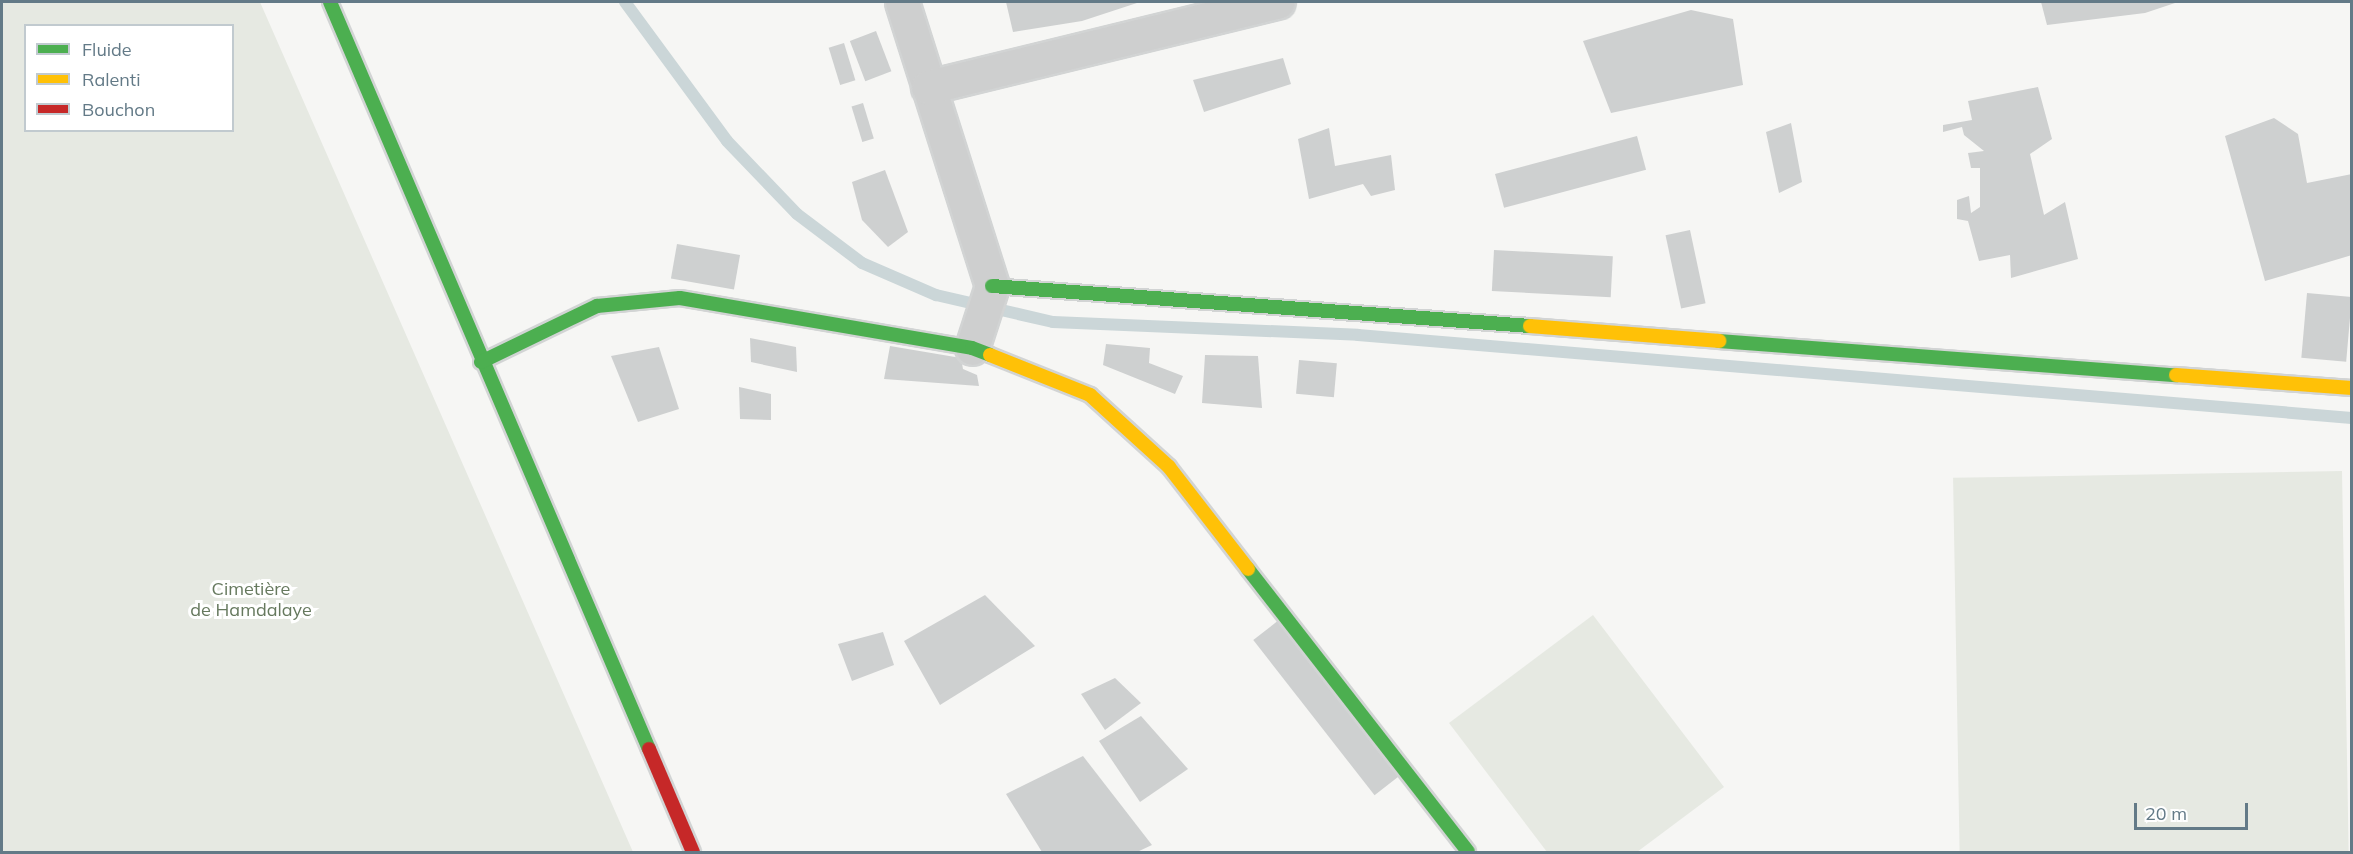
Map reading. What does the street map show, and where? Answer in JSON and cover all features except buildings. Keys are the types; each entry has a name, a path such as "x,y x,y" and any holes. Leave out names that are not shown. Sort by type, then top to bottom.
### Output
{"street":[{"path":"330,2 481,362 693,852"},
{"path":"902,2 992,286 972,348"},
{"path":"928,87 1278,2"},
{"path":"992,286 2352,388"},
{"path":"481,362 597,306 680,298 972,348 1090,395 1169,467 1468,852"}],"green space":[{"name":"Cimetière de Hamdalaye","path":"2,2 260,2 633,852 2,852"},
{"path":"2342,471 2349,852 1960,852 1953,478"},
{"path":"1593,615 1724,787 1637,852 1547,852 1449,723"}],"waterway":[{"path":"625,2 727,141 797,214 862,263 936,295 1053,322 1358,335 2352,418"}],"traffic: fast":[{"path":"330,2 649,749"},
{"path":"992,286 1530,326"},
{"path":"481,362 597,306 680,298 972,348 990,355"},
{"path":"1719,341 2176,375"},
{"path":"1248,569 1468,852"}],"traffic: slow":[{"path":"1530,326 1719,341"},
{"path":"990,355 1090,395 1169,467 1248,569"},
{"path":"2176,375 2352,388"}],"traffic: jam":[{"path":"649,749 693,852"}]}
